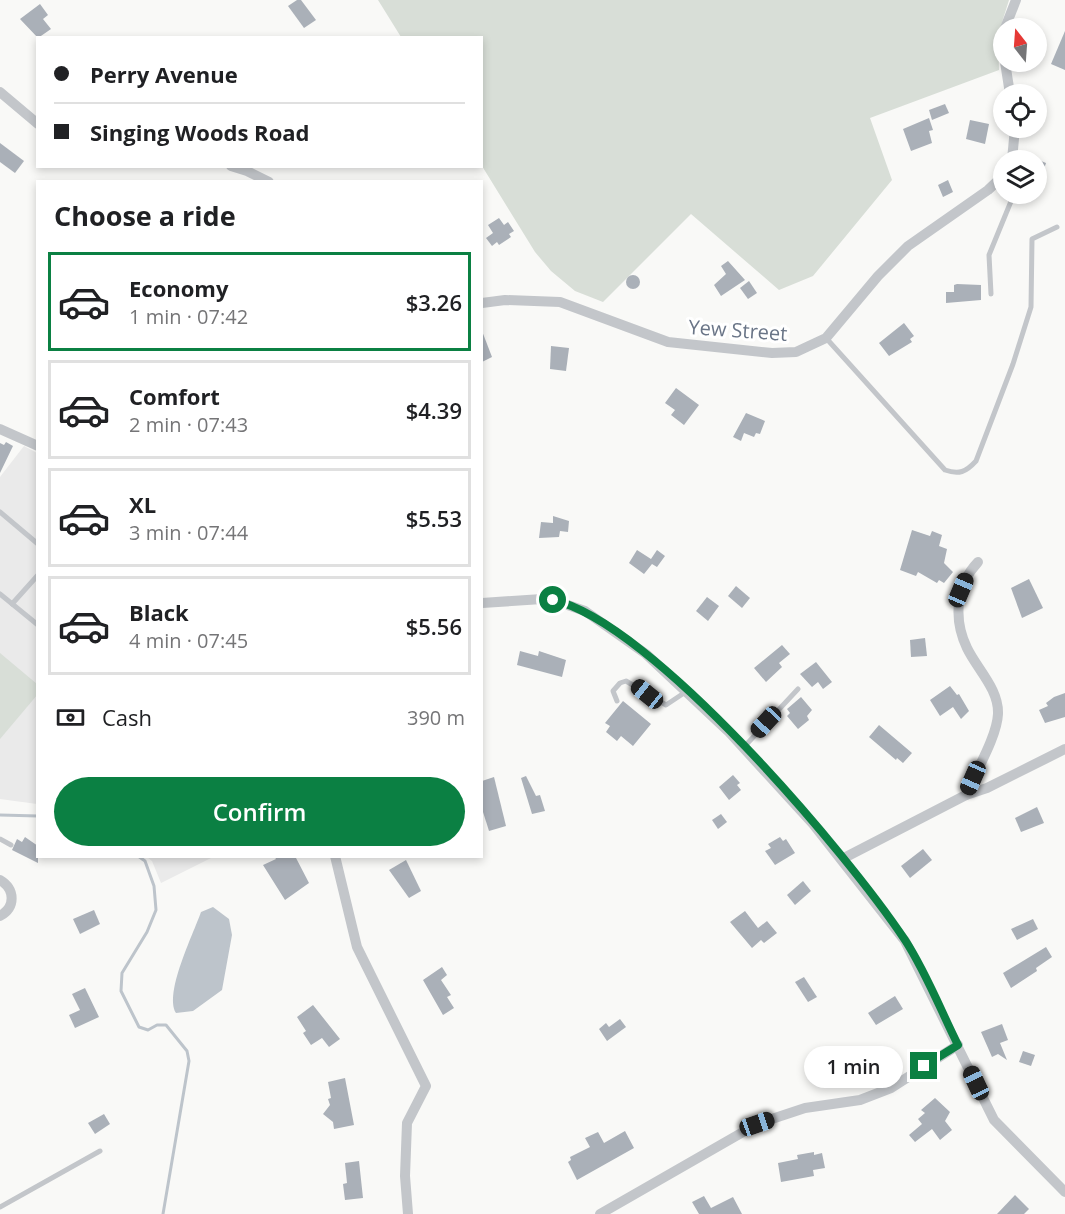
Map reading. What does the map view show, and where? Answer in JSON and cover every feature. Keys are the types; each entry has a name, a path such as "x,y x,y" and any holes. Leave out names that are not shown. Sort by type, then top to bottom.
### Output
{"street":[{"path":"1009,18 1016,0"},
{"path":"0,92 36,122"},
{"path":"236,168 264,180"},
{"name":"Yew Street","path":"483,303 512,299 560,302 595,313 656,339 772,353 802,351 826,338 878,276 908,246 993,185"},
{"path":"0,429 36,445"},
{"path":"966,795 995,728 998,713 995,696 967,647 958,607 968,573 978,562"},
{"path":"483,603 542,599 579,609 617,632 687,691 744,747 842,859 905,941 994,1120 1065,1192"},
{"path":"842,859 966,795 987,788 1065,749"},
{"path":"336,858 357,947 426,1086 407,1123 405,1176 408,1214"},
{"path":"0,880 8,885 12,898 8,910 0,916"},
{"path":"600,1214 757,1124 805,1108 860,1100 891,1088 958,1045"}],"lane":[{"path":"991,294 989,255 1010,204"},
{"path":"826,338 945,470 956,474 968,470 976,461 1012,364 1030,307 1032,239 1057,227"},
{"path":"0,512 36,542"},
{"path":"12,604 36,577"},
{"path":"0,594 36,623"},
{"path":"617,701 614,691 620,683 626,681 666,705 687,691"},
{"path":"744,747 798,689"},
{"path":"0,839 11,845"},
{"path":"0,1207 100,1151"}],"shaded area":[{"path":"378,0 1009,0 1003,18 993,18 994,72 870,118 892,180 813,276 779,290 691,214 603,302 575,291 551,271 535,252 483,168 483,36 400,36"},
{"path":"24,446 36,452 36,804 0,799 0,477"},
{"path":"0,653 36,683 36,696 0,739"},
{"path":"148,858 211,858 161,883 152,861"},
{"path":"213,907 229,919 232,935 222,990 193,1011 176,1013 173,1004 174,992 181,964 201,912"}],"building":[{"path":"301,0 316,20 304,28 288,6"},
{"path":"40,4 48,15 43,19 51,29 41,36 36,36 20,19"},
{"path":"1065,31 1065,70 1051,64"},
{"path":"945,104 949,113 932,120 929,110"},
{"path":"929,118 933,130 929,131 932,143 911,151 903,129"},
{"path":"970,120 989,124 985,144 966,139"},
{"path":"0,143 24,161 15,173 0,162"},
{"path":"948,180 953,192 943,197 938,185"},
{"path":"499,218 504,225 508,222 514,231 509,234 511,237 499,245 497,242 492,246 486,238 493,233 488,225"},
{"path":"728,261 745,280 721,296 714,285 726,274 721,266"},
{"path":"633,275 638,277 640,282 638,287 633,289 628,287 626,282 628,277"},
{"path":"749,281 757,293 748,299 740,288"},
{"path":"954,285 981,285 981,300 946,303 946,292 954,292"},
{"path":"904,323 914,336 910,339 912,342 889,356 879,343"},
{"path":"483,334 492,357 483,362"},
{"path":"551,346 569,348 566,371 550,369"},
{"path":"676,388 699,405 684,425 671,415 675,410 665,403"},
{"path":"746,413 765,421 760,434 756,433 754,437 744,433 741,441 733,437"},
{"path":"6,442 13,446 0,473 0,443 4,445"},
{"path":"553,516 569,521 568,532 560,531 559,537 539,538 541,522 553,523"},
{"path":"912,530 930,536 932,531 942,535 939,546 947,549 944,563 953,572 944,583 939,580 937,583 918,572 916,576 900,570"},
{"path":"637,550 651,559 657,550 665,556 657,567 652,564 644,574 629,563"},
{"path":"1029,579 1043,608 1022,618 1011,588"},
{"path":"736,586 750,598 742,608 728,596"},
{"path":"707,597 719,606 708,621 696,611"},
{"path":"925,638 927,656 911,657 910,640"},
{"path":"782,645 790,654 779,663 782,667 766,682 754,668"},
{"path":"520,651 538,656 539,651 566,660 562,677 517,665"},
{"path":"816,662 832,682 823,689 818,682 812,687 800,674"},
{"path":"950,686 957,695 959,694 969,711 961,719 953,707 940,716 930,700"},
{"path":"1065,693 1065,717 1045,723 1039,710 1048,706 1046,703 1054,697"},
{"path":"801,697 812,710 807,716 809,720 798,729 787,716 790,713 787,709"},
{"path":"623,701 651,724 633,746 621,736 617,741 606,732 610,726 605,723"},
{"path":"879,725 912,753 903,763 897,758 896,760 869,737"},
{"path":"733,775 740,783 737,785 741,790 729,800 719,787"},
{"path":"526,776 536,796 540,795 545,811 532,814 521,778"},
{"path":"494,777 506,826 489,831 483,812 483,781"},
{"path":"1037,807 1044,823 1021,832 1015,818"},
{"path":"721,814 727,822 718,829 712,820"},
{"path":"25,837 36,845 38,863 12,850 17,839 22,842"},
{"path":"780,837 783,841 786,839 795,853 775,865 765,851 771,848 768,844"},
{"path":"923,849 932,860 910,878 901,866"},
{"path":"296,858 309,883 285,900 263,865 276,859"},
{"path":"406,860 421,891 409,898 389,870"},
{"path":"803,881 811,891 795,905 787,895"},
{"path":"94,910 100,924 80,934 73,919"},
{"path":"745,911 758,928 767,921 777,933 764,943 761,940 752,948 730,922"},
{"path":"1033,919 1038,929 1017,940 1011,929"},
{"path":"1046,947 1052,957 1036,968 1037,971 1011,988 1003,973"},
{"path":"442,967 447,975 441,980 451,995 447,997 454,1008 443,1015 423,980"},
{"path":"804,977 817,997 808,1002 795,982"},
{"path":"85,988 99,1017 75,1028 69,1015 80,1010 72,994"},
{"path":"895,996 903,1009 876,1025 868,1013"},
{"path":"313,1005 340,1039 329,1047 322,1038 311,1045 303,1033 306,1031 297,1017"},
{"path":"620,1019 626,1027 607,1041 599,1029 606,1023 609,1027"},
{"path":"1002,1024 1008,1040 1000,1043 1007,1060 998,1054 992,1057 981,1032"},
{"path":"1023,1051 1035,1055 1031,1066 1019,1062"},
{"path":"345,1078 354,1125 334,1129 333,1122 323,1114 330,1105 328,1082"},
{"path":"935,1098 950,1112 945,1121 952,1130 940,1140 932,1129 915,1142 909,1135 922,1124 918,1119 925,1113 921,1110"},
{"path":"104,1114 110,1124 95,1134 88,1123"},
{"path":"625,1131 634,1148 577,1180 568,1162 571,1160 570,1157 590,1147 585,1138 598,1132 604,1143"},
{"path":"814,1152 814,1155 822,1153 825,1168 813,1170 814,1176 781,1182 778,1163 798,1159 797,1155"},
{"path":"359,1161 363,1198 345,1200 343,1184 347,1183 345,1163"},
{"path":"1015,1195 1029,1209 1024,1214 997,1214"},
{"path":"704,1196 711,1208 733,1197 742,1214 699,1214 692,1202"}],"waterway":[{"path":"0,815 36,816"},
{"path":"141,858 145,861 154,886 156,910 147,932 122,973 121,991 139,1027 148,1030 157,1025 166,1025 187,1051 189,1061 163,1214"}],"route":[{"path":"553,600 579,609 604,623 646,654 679,683 770,774 842,859 905,941 958,1045 924,1066"}]}
